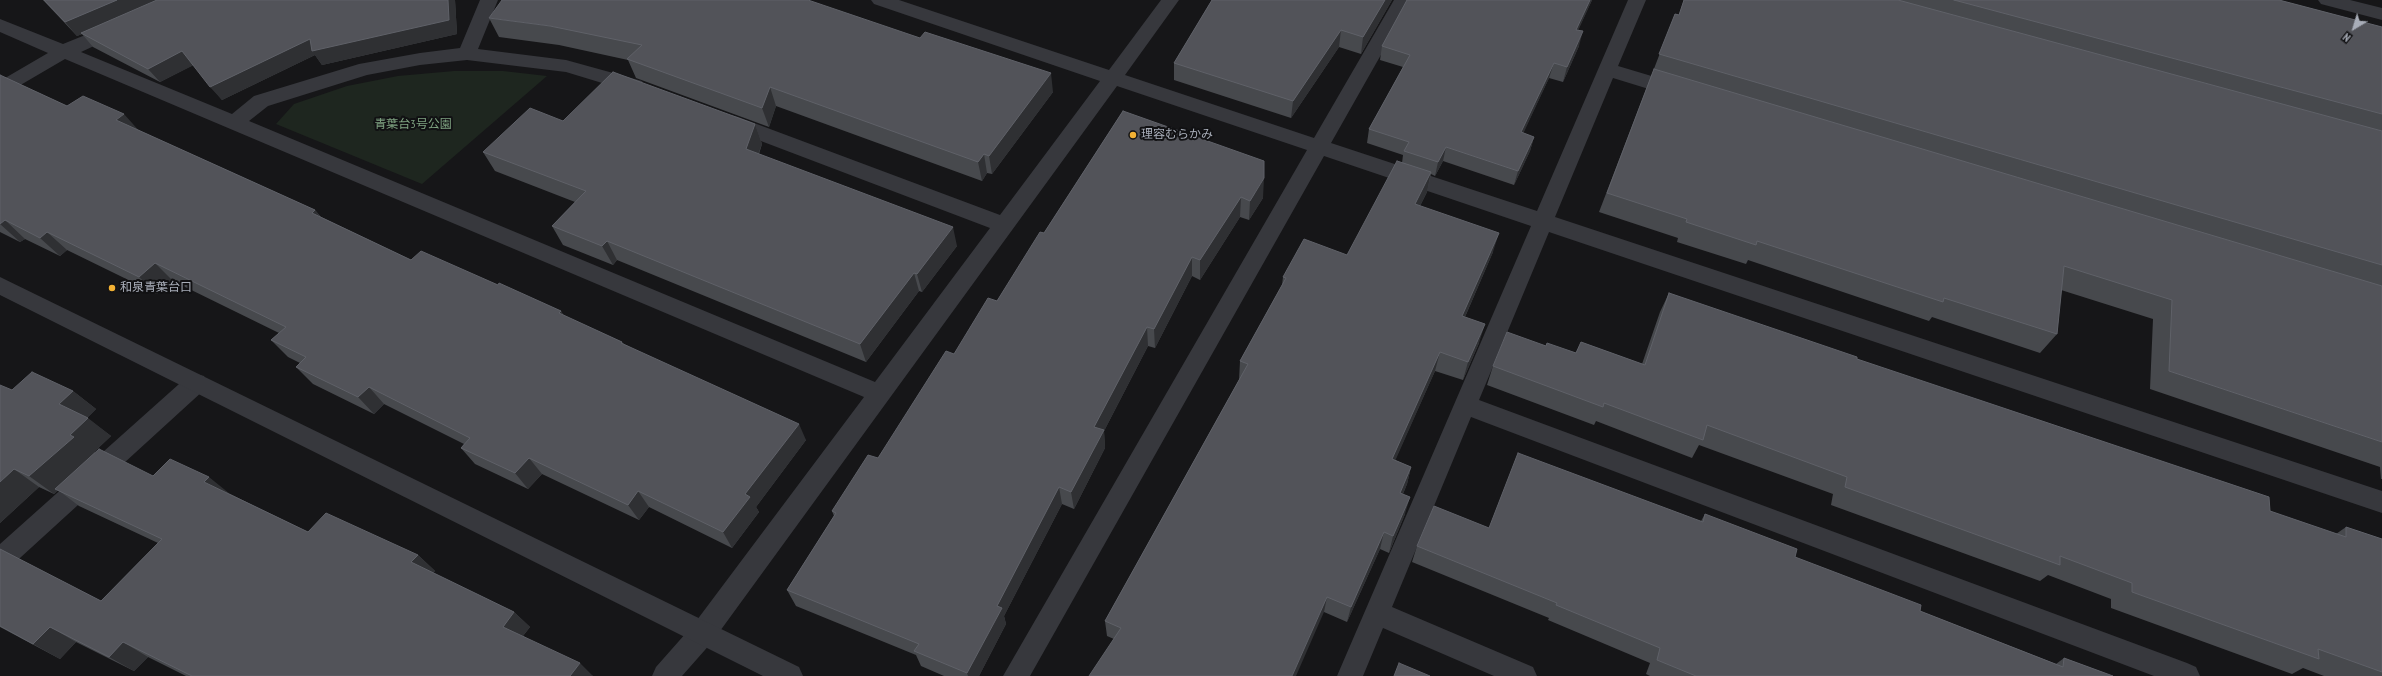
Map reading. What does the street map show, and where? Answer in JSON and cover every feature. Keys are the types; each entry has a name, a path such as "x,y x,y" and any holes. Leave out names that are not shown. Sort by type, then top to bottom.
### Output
{"street":[{"path":"467,54 489,0"},
{"path":"880,0 1319,148 2382,502"},
{"path":"665,676 704,633 1170,0"},
{"path":"1016,676 1403,0"},
{"path":"1350,676 1466,405 1541,222 1637,0"},
{"path":"2326,0 2382,14"},
{"path":"0,90 65,51 130,22"},
{"path":"0,24 233,124 880,394"},
{"path":"233,124 261,101 312,85 366,69 420,59 467,54 510,58 566,66 649,92"},
{"path":"1608,70 1699,97"},
{"path":"715,117 1003,225"},
{"path":"0,284 196,383 790,676"},
{"path":"0,560 196,383"},
{"path":"1466,405 2187,676"},
{"path":"1377,613 1524,676"}],"green space":[{"name":"青葉台3号公園","path":"454,71 503,71 547,76 422,184 276,124 294,104 347,86 398,76"}],"building":[{"path":"44,0 117,0 65,22"},
{"path":"157,0 448,0 449,20 312,51 310,39 210,87 182,51 148,69 81,33"},
{"path":"502,0 808,0 920,38 925,32 1051,73 989,156 984,154 978,162 770,87 762,108 627,59 642,45 550,26 489,18"},
{"path":"1212,0 1385,0 1363,37 1341,30 1293,101 1174,63"},
{"path":"1407,0 1590,0 1576,30 1583,31 1567,67 1554,63 1521,132 1534,137 1518,171 1446,147 1438,162 1404,151 1409,142 1369,129 1410,55 1382,46"},
{"path":"1684,0 1898,0 2382,131 2382,265 1659,54 1675,14 1679,15"},
{"path":"1954,0 2279,0 2382,27 2382,114"},
{"path":"1654,69 2382,286 2382,442 2169,371 2172,300 2064,266 2057,334 1944,298 1943,302 1757,241 1756,245 1686,222 1687,219 1607,193"},
{"path":"613,72 755,124 746,149 953,227 917,274 914,273 860,344 607,241 602,246 552,226 586,191 483,152 530,108 563,121"},
{"path":"0,75 67,106 83,96 124,114 116,120 315,210 312,213 411,260 421,251 498,285 499,283 561,311 559,313 622,342 621,343 799,424 745,494 750,497 723,532 638,491 628,505 529,458 515,473 461,448 470,438 369,387 358,397 296,367 306,357 271,340 286,327 155,263 139,277 47,232 40,238 5,220 0,224"},
{"path":"1123,111 1264,161 1264,178 1250,201 1241,197 1200,260 1192,257 1154,329 1147,327 1094,427 1104,430 1071,492 1059,487 997,606 1002,608 967,673 914,651 919,644 787,590 836,513 832,511 868,455 878,458 946,351 954,354 988,298 997,301 1040,232 1044,233"},
{"path":"1397,161 1431,172 1415,204 1499,233 1462,316 1485,324 1468,362 1440,352 1392,459 1411,467 1400,493 1410,497 1393,536 1384,532 1351,607 1327,597 1292,676 1089,676 1121,628 1105,621 1248,364 1240,361 1286,278 1283,277 1304,239 1347,255"},
{"path":"1669,293 1857,357 1857,359 2269,497 2270,511 2346,537 2346,527 2382,539 2382,672 2318,649 2319,659 2132,592 2132,583 2060,556 2060,565 1845,487 1847,477 1707,425 1703,440 1604,403 1603,407 1493,366 1507,332 1546,346 1547,343 1576,353 1581,342 1645,365"},
{"path":"32,372 73,391 59,404 88,418 70,435 74,437 29,476 14,469 0,482 0,385 12,390"},
{"path":"99,449 153,476 170,459 209,477 204,482 308,532 326,513 418,555 411,562 514,612 503,627 580,663 570,676 192,676 123,642 109,657 50,627 33,644 0,626 0,549 101,601 162,539 55,489"},
{"path":"1518,453 1703,522 1705,514 1797,549 1795,557 1921,605 1920,611 2063,667 2064,658 2113,676 1696,676 1657,660 1660,648 1556,605 1557,603 1417,546 1434,506 1489,528"},
{"path":"1399,663 1430,676 1394,676"}],"place":[{"name":"理容むらかみ","path":"1133,135"},
{"name":"和泉青葉台口","path":"112,288"}]}
